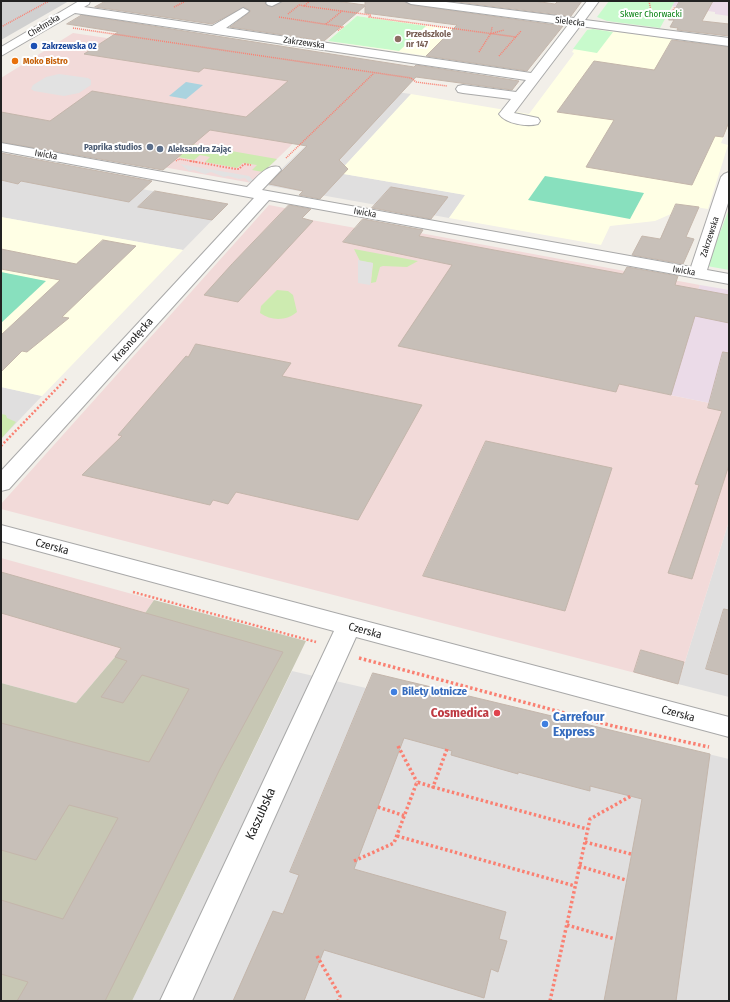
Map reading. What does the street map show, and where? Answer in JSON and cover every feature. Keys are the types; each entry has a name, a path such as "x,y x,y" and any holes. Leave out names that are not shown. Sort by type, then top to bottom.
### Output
{"street":[{"name":"Chełmska","path":"3,49 86,1"},
{"path":"533,121 513,118 506,114 593,1"},
{"name":"Sielecka","path":"420,2 729,42"},
{"name":"Zakrzewska","path":"73,9 534,77"},
{"path":"216,30 243,11"},
{"path":"463,89 519,96"},
{"name":"Iwicka","path":"1,147 729,279"},
{"name":"Krasnołęcka","path":"1,484 257,193 274,170"},
{"name":"Zakrzewska","path":"697,274 729,177"},
{"name":"Czerska","path":"1,533 343,637 729,727"},
{"name":"Kaszubska","path":"176,1001 343,637"}],"path":[{"path":"1,27 49,1"},
{"path":"304,6 310,1"},
{"path":"282,18 300,5 371,15 369,17 516,37"},
{"path":"326,24 342,11"},
{"path":"275,17 342,26 333,34"},
{"path":"482,54 478,54 491,33 494,22"},
{"path":"70,28 411,78 416,82 463,89"},
{"path":"496,60 521,31"},
{"path":"322,66 326,63"},
{"path":"274,170 374,73"},
{"path":"175,162 179,159 236,169 239,169 244,164 255,166 251,169"},
{"path":"131,591 343,637 361,660 605,724 713,748"},
{"path":"398,746 417,782 587,829"},
{"path":"434,787 447,749"},
{"path":"354,862 394,843 417,782"},
{"path":"550,1001 590,819 631,796"},
{"path":"378,808 405,816"},
{"path":"397,836 575,886"},
{"path":"585,842 631,854"},
{"path":"579,866 626,880"},
{"path":"567,925 616,939"},
{"path":"317,956 340,996 338,1001"}],"shaded area":[{"path":"1,1 69,1 1,40"},
{"path":"675,1 729,1 729,16 715,14 715,12 672,6"},
{"name":"Przedszkole nr 147","path":"357,16 471,32 446,59 328,41"},
{"path":"593,29 672,39 660,60 729,70 729,124 721,143 728,145 708,209 676,204 671,214 655,221 610,226 601,245 449,218 465,195 338,173 411,94 529,114 573,55 574,53 572,52 587,30"},
{"path":"73,33 363,76 252,183 1,138 1,78"},
{"path":"59,74 88,78 91,80 91,85 79,93 64,96 34,91 31,89 33,85 46,77"},
{"path":"374,89 411,94 338,173 466,195 449,218 265,185 362,91"},
{"path":"1,163 228,204 183,250 1,217"},
{"path":"180,164 249,176 254,181 249,182 245,178 239,179 228,176 224,177 211,172 205,174 194,170 189,171"},
{"path":"269,205 300,211 295,217 372,231 377,225 700,285 689,315 651,391 729,407 729,521 678,684 1,509 1,504"},
{"path":"1,217 183,250 42,396 1,387"},
{"path":"358,260 373,263 370,285 358,283"},
{"path":"700,285 729,290 729,407 651,391 678,313 689,315"},
{"path":"1,387 42,396 1,439"},
{"path":"729,521 729,697 678,684"},
{"path":"1,558 154,600 115,657 76,703 1,683"},
{"path":"154,600 306,641 132,1001 1,1001 1,683 76,703 115,657"},
{"path":"292,671 366,688 373,673 729,759 729,1001 132,1001"}],"green space":[{"name":"Skwer Chorwacki","path":"609,1 675,1 660,28 607,21 597,17"},
{"path":"357,16 426,26 399,51 328,41"},
{"path":"593,29 613,32 597,53 573,49 587,30"},
{"path":"157,138 277,159 263,172 252,170 257,165 243,163 237,168 205,162 210,157 200,155 194,160 178,157"},
{"path":"545,176 644,193 630,219 528,200"},
{"path":"729,209 729,270 707,266"},
{"path":"354,249 418,261 407,267 380,267 376,282 371,283 373,263 360,261"},
{"path":"1,272 46,281 1,323"},
{"path":"277,290 288,291 293,295 297,312 289,317 279,319 264,316 260,313 261,306"},
{"path":"1,414 6,415 7,418 16,422 1,439"}],"water":[{"path":"186,82 203,85 186,99 169,96"}],"building":[{"path":"106,1 266,1 265,4 272,7 283,1 335,1 365,5 365,1 404,1 411,5 563,26 527,71 426,56 457,25 365,13 365,6 324,41 230,27 250,12 250,10 244,7 212,24 95,7"},
{"path":"450,1 534,1 555,4 558,1 582,1 571,16"},
{"path":"680,1 713,1 702,21 729,24 729,36 677,30 678,28 670,27 674,20 669,20"},
{"path":"82,15 414,67 416,65 519,81 512,90 416,77 339,160 348,169 320,199 299,195 303,191 269,184 307,146 210,130 163,170 1,142 1,112 50,121 92,91 246,117 288,81 204,68 199,72 84,54 118,32 67,24"},
{"path":"672,40 729,47 729,122 723,137 715,136 692,185 586,167 614,120 557,112 594,61 654,70"},
{"path":"1,153 152,181 129,202 21,181 18,184 1,180"},
{"path":"391,187 448,197 431,219 372,208"},
{"path":"155,191 228,204 212,220 138,207"},
{"path":"676,204 699,207 686,237 694,239 683,264 632,255 642,236 660,239"},
{"path":"289,205 311,209 302,218 313,221 238,302 204,295 232,264"},
{"path":"363,219 423,230 419,236 623,274 627,267 678,276 675,285 729,295 729,323 695,316 671,395 619,384 616,392 398,346 452,265 343,242"},
{"path":"103,240 136,246 62,317 69,318 27,352 22,351 1,372 1,335 60,280 1,269 1,249 76,264"},
{"path":"196,344 291,363 282,376 422,405 358,520 236,492 228,504 213,500 210,505 82,475 122,436 118,435 186,356 188,357"},
{"path":"723,352 729,353 729,465 692,579 668,573 699,485 695,484 722,411 708,408"},
{"path":"486,441 612,468 565,611 423,576"},
{"path":"1,572 283,652 220,769 105,1001 17,1001 28,982 1,974 1,900 63,919 118,818 69,805 36,860 1,850 1,723 149,762 189,689 142,675 123,703 101,697 127,661 115,657 121,648 1,613"},
{"path":"724,609 729,610 729,675 706,669"},
{"path":"641,650 684,662 678,684 634,672"},
{"path":"373,673 710,754 676,1001 604,1001 642,799 590,786 590,791 518,772 518,774 451,755 452,751 404,738 354,869 506,912 499,939 507,941 498,972 491,969 484,998 324,950 304,1001 233,1001 273,911 283,914 299,875 290,872"}],"place":[{"name":"Przedszkole nr 147","path":"398,39"},
{"name":"Zakrzewska 02","path":"34,46"},
{"name":"Moko Bistro","path":"15,61"},
{"name":"Paprika studios","path":"150,147"},
{"name":"Aleksandra Zając","path":"160,149"},
{"name":"Bilety lotnicze","path":"394,692"},
{"name":"Cosmedica","path":"497,713"},
{"name":"Carrefour Express","path":"545,724"}]}
